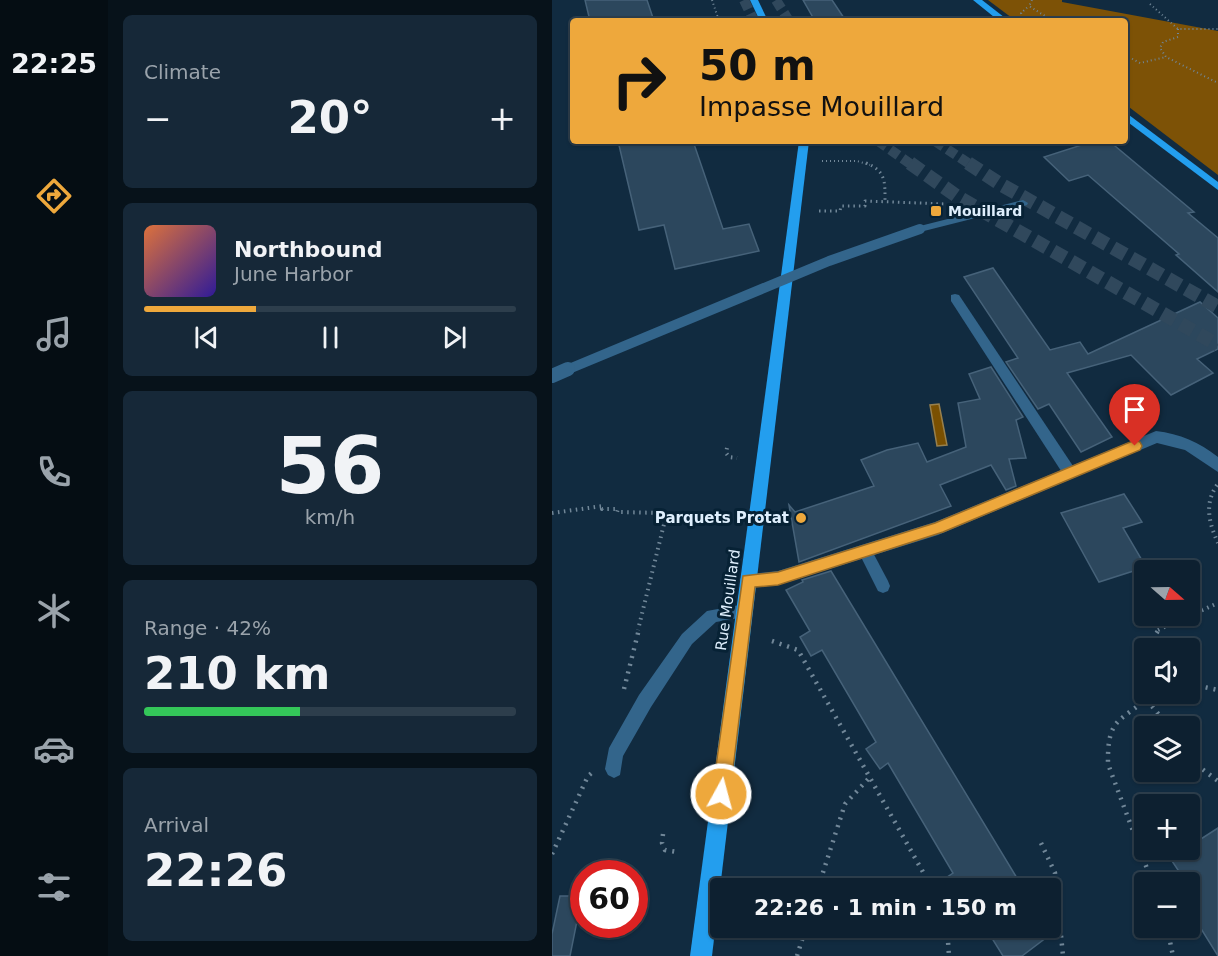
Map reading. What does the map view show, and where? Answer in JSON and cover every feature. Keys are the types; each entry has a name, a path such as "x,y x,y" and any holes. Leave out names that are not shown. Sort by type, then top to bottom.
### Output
{"main road":[{"path":"754,0 763,18"},
{"path":"977,0 1001,18"},
{"path":"1128,117 1218,187"},
{"name":"Rue Mouillard","path":"701,956 804,144"}],"street":[{"path":"748,580 778,578 938,528 1156,437 1177,439 1203,452 1218,466"}],"lane":[{"path":"552,376 829,261 920,229 1023,202"},
{"path":"955,298 1070,473"},
{"path":"865,551 883,586"},
{"path":"615,761 645,701 687,639 712,616 744,611"}],"path":[{"path":"712,0 718,18"},
{"path":"1023,18 1021,14 1032,0"},
{"path":"1150,4 1178,29 1218,29"},
{"path":"1029,6 1048,18"},
{"path":"1178,29 1178,37 1163,42 1160,48 1166,57 1218,83"},
{"path":"1128,57 1140,63 1166,57"},
{"path":"822,161 857,161 876,166 885,177 885,201"},
{"path":"819,211 840,211 841,206 865,206 865,201 952,205"},
{"path":"727,448 726,453 729,457 737,458"},
{"path":"1218,484 1211,492 1208,511 1218,543"},
{"path":"552,513 603,506 602,509 618,509 617,512 663,513 665,520 622,699"},
{"path":"1154,638 1159,629 1218,603"},
{"path":"772,641 798,650 926,878"},
{"path":"1200,686 1218,690"},
{"path":"1141,704 1118,719 1110,731 1107,745 1108,764 1148,872"},
{"path":"1150,704 1160,716"},
{"path":"552,854 588,776 615,761"},
{"path":"1200,768 1218,781"},
{"path":"821,878 845,804 870,777"},
{"path":"663,834 662,843 665,850 677,852"},
{"path":"1041,843 1055,873 1063,956"},
{"path":"797,956 803,938"},
{"path":"948,938 949,956"},
{"path":"1169,938 1173,956"}],"shaded area":[{"path":"988,0 1062,0 1062,2 1218,31 1218,175 1128,106 1128,18 1012,18"},
{"path":"939,404 947,445 937,446 930,405"}],"building":[{"path":"585,0 647,0 653,18 589,18"},
{"path":"803,0 832,0 844,18 813,18"},
{"path":"619,144 694,144 723,229 749,224 759,251 675,269 664,225 639,230"},
{"path":"1085,144 1113,144 1194,212 1188,213 1218,238 1218,292 1176,255 1179,254 1088,175 1069,181 1044,157"},
{"path":"993,268 1050,350 1080,342 1088,354 1200,302 1218,318 1218,349 1197,359 1213,373 1171,395 1131,355 1067,373 1112,437 1081,452 1049,404 1038,409 1006,362 1018,358 964,277"},
{"path":"991,367 1023,417 1016,420 1026,458 1009,459 1016,486 1006,490 991,465 940,485 951,506 799,562 789,505 795,512 874,486 861,460 887,450 918,443 927,462 966,447 958,403 980,399 969,374"},
{"path":"1124,494 1142,522 1123,528 1142,560 1134,560 1134,571 1099,582 1061,513"},
{"path":"831,571 1017,878 946,878 953,873 888,763 880,769 866,749 876,742 822,650 811,656 800,637 810,631 786,590 803,582 802,580"},
{"path":"1218,828 1218,956 1200,927 1200,872 1179,872 1171,860 1200,860 1200,840"},
{"path":"560,896 570,896 570,938 574,938 570,956 552,956 552,934"},
{"path":"992,938 1046,938 1022,956 1003,956"}],"tunnel":[{"path":"744,0 753,18"},
{"path":"776,0 787,18"},
{"path":"882,144 912,165"},
{"path":"940,144 968,163"},
{"path":"910,163 958,197 1218,345"},
{"path":"968,163 1000,184 1218,307"}],"place":[{"name":"Mouillard","path":"936,211"},
{"name":"Parquets Protat","path":"801,518"}],"route":[{"path":"721,794 748,580 778,578 938,528 1135,446"}]}
